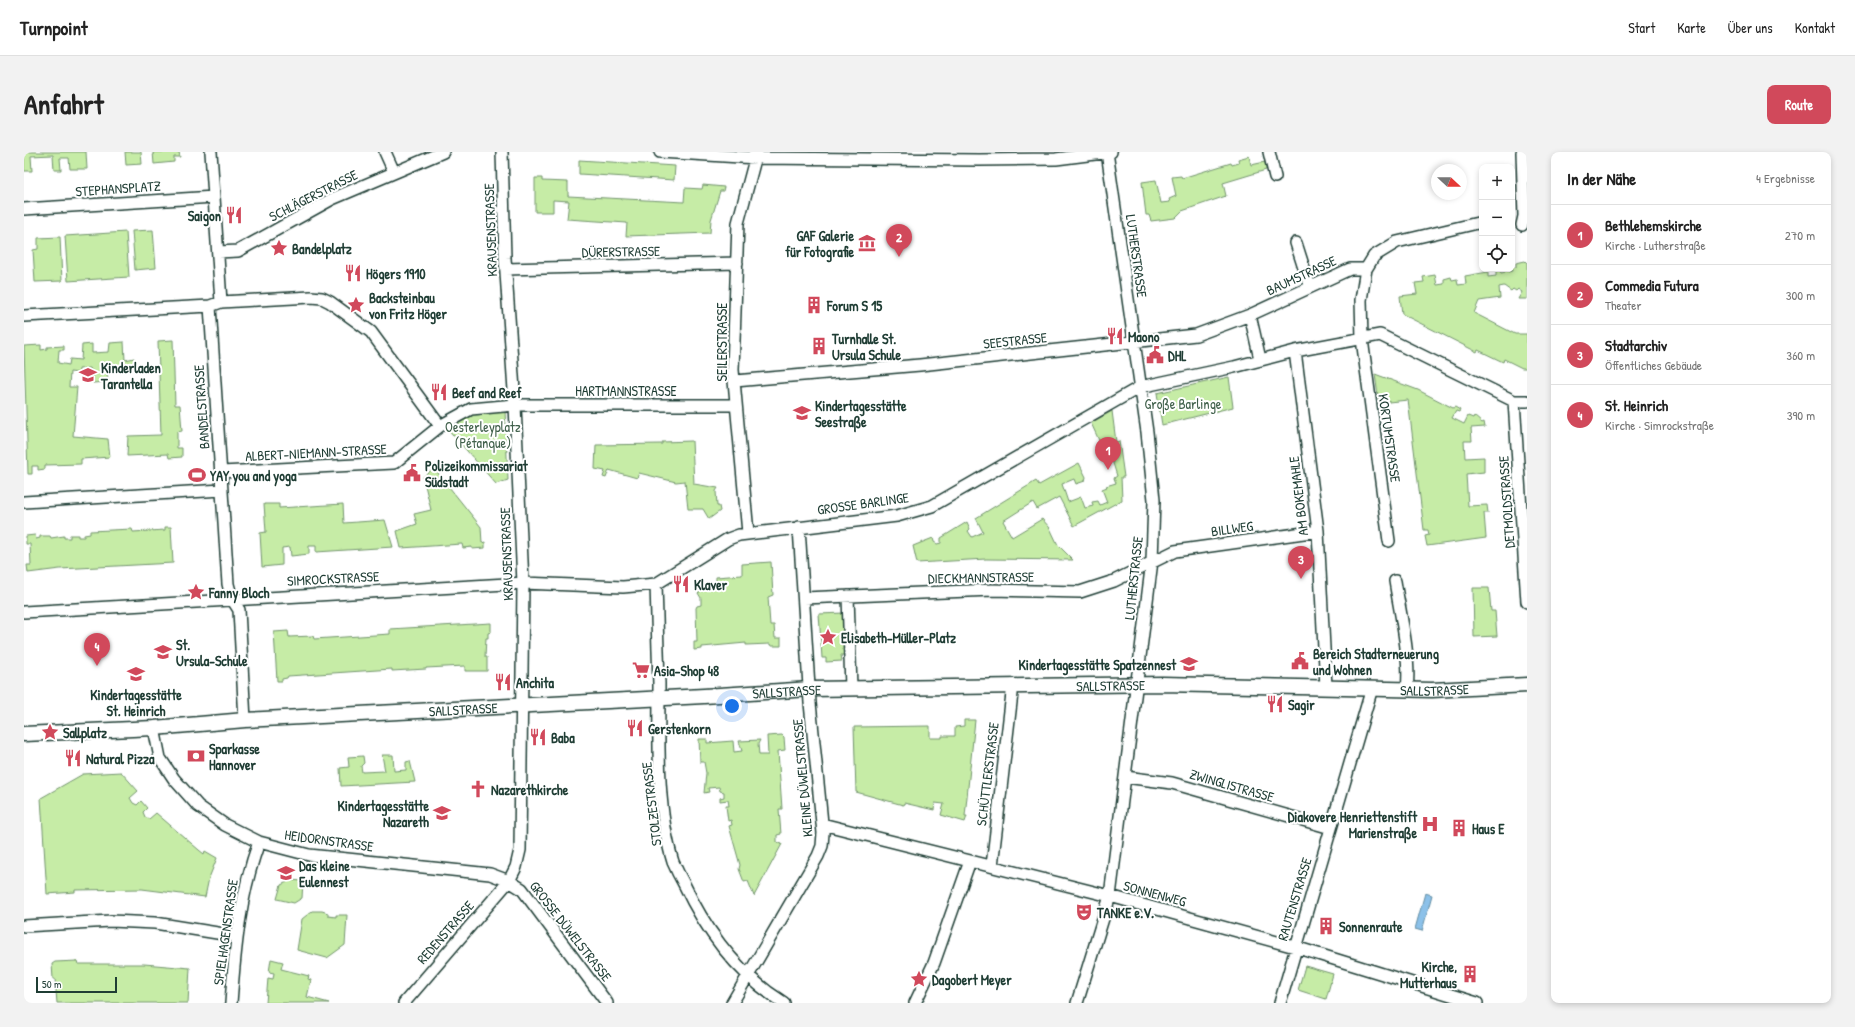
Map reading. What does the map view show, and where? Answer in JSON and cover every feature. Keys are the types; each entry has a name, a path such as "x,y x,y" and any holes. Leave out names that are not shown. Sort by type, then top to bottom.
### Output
{"street":[{"path":"211,152 221,302"},
{"path":"385,152 394,172"},
{"name":"SCHLÄGERSTRASSE","path":"218,252 238,251 332,199 443,152"},
{"name":"KRAUSENSTRASSE","path":"502,152 506,269 515,405 523,583 520,850 516,868 509,881"},
{"path":"660,152 756,155 978,156 1056,159 1108,152"},
{"name":"LUTHERSTRASSE","path":"1077,1003 1110,896 1152,560 1154,500 1108,152"},
{"path":"1269,152 1275,177"},
{"path":"1520,226 1524,216 1522,152"},
{"name":"SEILERSTRASSE","path":"748,534 733,370 738,224 756,155"},
{"name":"STEPHANSPLATZ","path":"24,209 214,197"},
{"path":"1362,339 1361,300 1366,269 1374,256 1397,242 1479,223"},
{"path":"1296,243 1310,287"},
{"name":"DÜRERSTRASSE","path":"506,269 737,263"},
{"name":"BAUMSTRASSE","path":"1250,315 1350,269 1366,269"},
{"path":"24,316 210,306 221,302 311,297 322,298 330,302 371,332 440,426"},
{"name":"BANDELSTRASSE","path":"210,306 228,584 232,599 239,610 245,720"},
{"path":"1250,315 1260,359"},
{"name":"SEESTRASSE","path":"735,381 920,365 1196,335 1250,315"},
{"name":"GROSSE BARLINGE","path":"523,583 623,587 656,584 728,539 748,534 799,527 897,516 932,506 1140,387 1234,367 1295,351 1380,335 1514,401 1527,401"},
{"name":"KORTUMSTRASSE","path":"1362,339 1389,541"},
{"name":"AM BOKEMAHLE","path":"1295,351 1318,531 1326,687"},
{"name":"DETMOLDSTRASSE","path":"1514,401 1527,602"},
{"name":"HARTMANNSTRASSE","path":"515,405 736,405"},
{"name":"ALBERT-NIEMANN-STRASSE","path":"221,472 394,463 440,426 471,409 515,405"},
{"path":"24,502 222,490"},
{"name":"KLEINE DÜWELSTRASSE","path":"732,1003 818,856 822,846 822,824 810,689 799,527"},
{"name":"BILLWEG","path":"1152,560 1175,551 1318,531"},
{"name":"DIECKMANNSTRASSE","path":"804,598 992,590 1080,592 1114,581 1152,560"},
{"path":"1395,581 1407,660 1407,690"},
{"name":"SIMROCKSTRASSE","path":"24,612 523,583"},
{"name":"STOLZESTRASSE","path":"656,584 661,785 665,825 674,862 690,897 710,930 728,955 748,975 784,1003"},
{"path":"848,596 851,688"},
{"name":"SALLSTRASSE","path":"24,734 154,728 245,720 522,704 810,689 1136,684 1432,690 1527,685"},
{"name":"SCHÜTTLERSTRASSE","path":"992,866 1013,685"},
{"name":"RAUTENSTRASSE","path":"1280,1003 1295,947 1372,688"},
{"name":"HEIDORNSTRASSE","path":"154,728 160,758 174,779 198,806 225,825 259,842 310,856 490,874 509,881"},
{"name":"ZWINGLISTRASSE","path":"1125,777 1172,783 1331,828"},
{"name":"SONNENWEG","path":"822,824 1110,896 1295,947 1477,1003"},
{"name":"SPIELHAGENSTRASSE","path":"231,1003 236,936 246,883 259,842"},
{"path":"915,1003 934,963 970,861"},
{"name":"REDENSTRASSE","path":"404,1003 509,881"},
{"name":"GROSSE DÜWELSTRASSE","path":"509,881 522,889 607,1003"},
{"path":"24,926 111,921 155,923 236,936"}],"green space":[{"path":"24,152 86,152 87,169 70,169 69,158 60,158 61,170 54,170 53,155 31,156 32,171 24,171"},
{"path":"125,152 141,152 142,164 126,165"},
{"path":"153,152 179,152 180,157 174,157 174,162 154,164"},
{"path":"1249,156 1251,165 1265,162 1266,170 1223,183 1226,196 1182,211 1175,218 1151,221 1149,215 1146,215 1142,182 1156,180 1161,203 1170,202 1169,199 1176,196 1172,177 1181,176 1182,178 1231,163 1232,165 1239,163 1238,159"},
{"path":"579,160 675,166 674,180 579,174"},
{"path":"535,178 542,178 542,181 568,182 568,196 684,202 685,188 702,189 703,185 724,187 723,191 720,191 711,220 710,233 626,236 627,223 567,219 569,201 553,200 553,212 535,212"},
{"path":"153,230 156,268 135,270 132,231"},
{"path":"126,232 129,277 68,281 65,236"},
{"path":"60,237 62,281 35,282 33,250 38,249 38,238"},
{"path":"1525,261 1527,263 1527,299 1518,299 1522,292 1518,289 1516,291 1513,289 1511,291 1504,286 1499,287 1500,298 1479,301 1474,313 1515,334 1527,334 1527,368 1522,368 1504,359 1503,362 1478,350 1477,352 1402,314 1400,296 1417,294 1415,283 1424,282 1423,277 1435,275 1437,285 1444,284 1444,279 1451,277 1452,280 1457,279 1458,285 1466,284 1465,276 1488,272 1488,277 1496,276 1496,272 1515,272 1516,263"},
{"path":"173,340 175,405 180,405 182,431 177,432 177,448 182,448 182,457 169,458 168,454 127,456 128,436 161,435 158,341"},
{"path":"124,342 125,360 134,358 135,365 121,365 120,369 107,370 108,382 93,383 93,371 91,371 90,368 79,369 79,373 70,372 69,387 77,387 73,436 108,439 110,457 81,459 81,464 45,465 45,469 38,470 38,466 32,466 32,474 28,474 24,346 41,345 41,350 47,349 47,347 64,346 64,350 59,350 58,363 69,365 70,359 81,360 82,345 92,344 92,353 109,352 110,343"},
{"path":"1375,374 1418,390 1453,408 1455,407 1460,410 1459,412 1456,411 1452,418 1464,424 1468,416 1473,418 1474,416 1482,423 1484,422 1485,427 1471,428 1472,441 1464,441 1465,458 1484,457 1484,472 1466,474 1468,506 1487,505 1488,513 1484,513 1486,538 1427,546 1425,536 1429,535 1428,530 1424,530 1408,400 1379,403"},
{"name":"Große Barlinge","path":"1229,377 1233,407 1162,425 1157,393"},
{"name":"Oesterleyplatz (Pétanque)","path":"505,410 508,480 496,484 446,427 473,413"},
{"path":"1112,411 1116,442 1119,441 1124,477 1121,477 1122,500 1074,526 1059,497 1037,509 1033,502 1003,521 1012,537 1042,519 1050,528 1058,545 1073,560 986,559 917,563 913,546 933,538 934,542 937,544 941,543 941,538 967,522 970,529 968,531 972,537 983,532 976,518 1036,481 1039,485 1079,463 1086,477 1085,481 1076,484 1074,479 1062,484 1068,502 1081,497 1085,508 1093,506 1092,502 1098,501 1100,505 1107,502 1102,489 1116,483 1114,478 1117,476 1112,460 1108,460 1091,423"},
{"path":"692,441 694,484 718,488 716,491 717,506 719,506 720,511 709,519 703,509 688,509 685,481 676,482 639,473 637,478 609,470 606,478 603,477 605,471 595,469 596,445 662,444 662,442"},
{"path":"434,468 481,527 482,543 485,542 485,548 463,548 462,544 401,548 397,531 417,524 414,514 431,510 423,477"},
{"path":"264,504 279,504 279,508 343,504 344,523 385,520 393,547 316,552 316,546 309,546 309,554 291,556 290,547 282,548 282,565 262,567 260,533 266,532"},
{"path":"165,527 171,527 173,563 60,569 28,573 27,565 31,565 30,544 26,544 26,536 35,535 36,539 40,538 40,536 50,536 51,538 64,536 64,538 70,538 70,535 84,537 84,535 90,534 90,531 132,529 133,532 165,530"},
{"path":"771,562 773,595 768,597 770,625 774,625 775,638 781,638 781,646 771,646 770,644 746,645 746,643 702,647 702,649 694,650 694,642 697,642 696,608 697,606 701,605 701,598 698,593 716,581 716,577 742,575 742,564"},
{"path":"1473,588 1489,588 1491,611 1495,611 1497,636 1474,637"},
{"path":"844,613 846,655 841,655 842,661 826,662 826,658 822,658 819,614"},
{"path":"491,623 491,632 488,633 488,638 486,638 485,657 487,657 487,671 465,671 465,666 392,671 392,669 288,676 287,678 282,679 282,681 277,681 274,632 288,631 289,637 313,636 314,639 390,634 390,629"},
{"path":"964,720 975,720 965,816 967,816 965,822 941,815 944,804 935,803 934,810 904,803 903,805 856,792 854,727 930,726 930,738 942,738 942,736 955,736 955,727 964,726"},
{"path":"782,735 784,737 785,750 778,751 782,809 779,809 781,834 777,835 777,842 782,844 754,896 748,881 744,882 739,869 740,865 729,826 732,825 731,820 728,821 726,806 729,806 728,800 720,801 720,798 724,797 724,792 720,791 719,787 708,788 709,792 704,793 706,773 704,762 700,762 699,739 707,739 707,743 733,741 734,752 742,751 739,741 760,740 758,744 759,755 768,755 767,736"},
{"path":"382,755 393,755 394,771 406,770 406,762 410,761 415,782 341,786 340,768 349,767 348,757 363,756 364,763 361,766 362,772 385,771"},
{"path":"121,772 138,791 130,798 133,803 137,805 141,801 147,808 143,812 145,817 149,819 156,813 204,854 205,851 217,858 209,878 205,897 142,889 75,890 75,892 47,894 41,798 83,774"},
{"path":"289,880 303,881 302,898 294,903 277,899 281,885"},
{"path":"312,911 322,911 328,913 328,916 336,917 336,915 347,915 345,945 327,958 297,950 302,919"},
{"path":"271,959 283,962 281,969 309,976 308,979 311,980 307,997 329,1003 266,1003 268,978 273,979 274,973 269,972"},
{"path":"77,961 78,964 144,964 190,968 188,1003 57,1003 52,964 55,962"},
{"path":"1305,966 1333,974 1326,999 1298,990"}],"water":[{"path":"1425,893 1432,895 1422,931 1415,929"}],"place":[{"name":"Saigon","path":"234,215"},
{"name":"GAF Galerie für Fotografie","path":"867,243"},
{"name":"Bandelplatz","path":"279,248"},
{"name":"Commedia Futura","path":"899,257"},
{"name":"Högers 1910","path":"353,273"},
{"name":"Backsteinbau von Fritz Höger","path":"356,305"},
{"name":"Forum S 15","path":"814,305"},
{"name":"Maono","path":"1115,336"},
{"name":"Turnhalle St. Ursula Schule","path":"819,346"},
{"name":"DHL","path":"1155,355"},
{"name":"Kinderladen Tarantella","path":"88,375"},
{"name":"Beef and Reef","path":"439,392"},
{"name":"Kindertagesstätte Seestraße","path":"802,413"},
{"name":"Bethlehemskirche","path":"1108,470"},
{"name":"Polizeikommissariat Südstadt","path":"412,473"},
{"name":"YAY you and yoga","path":"197,475"},
{"name":"Stadtarchiv","path":"1301,579"},
{"name":"Klaver","path":"681,584"},
{"name":"Fanny Bloch","path":"196,592"},
{"name":"Elisabeth-Müller-Platz","path":"828,637"},
{"name":"St. Ursula-Schule","path":"163,652"},
{"name":"Bereich Stadterneuerung und Wohnen","path":"1300,661"},
{"name":"Kindertagesstätte Spatzennest","path":"1189,664"},
{"name":"St. Heinrich","path":"97,666"},
{"name":"Asia-Shop 48","path":"641,670"},
{"name":"Kindertagesstätte St. Heinrich","path":"136,674"},
{"name":"Anchita","path":"503,682"},
{"name":"Sagir","path":"1275,704"},
{"name":"Gerstenkorn","path":"635,728"},
{"name":"Sallplatz","path":"50,732"},
{"name":"Baba","path":"538,737"},
{"name":"Sparkasse Hannover","path":"196,756"},
{"name":"Natural Pizza","path":"73,758"},
{"name":"Nazarethkirche","path":"478,789"},
{"name":"Kindertagesstätte Nazareth","path":"442,813"},
{"name":"Diakovere Henriettenstift Marienstraße","path":"1430,824"},
{"name":"Haus E","path":"1459,828"},
{"name":"Das kleine Eulennest","path":"286,873"},
{"name":"TANKE e.V.","path":"1084,912"},
{"name":"Sonnenraute","path":"1326,926"},
{"name":"Kirche, Mutterhaus","path":"1470,974"},
{"name":"Dagobert Meyer","path":"919,979"}]}
